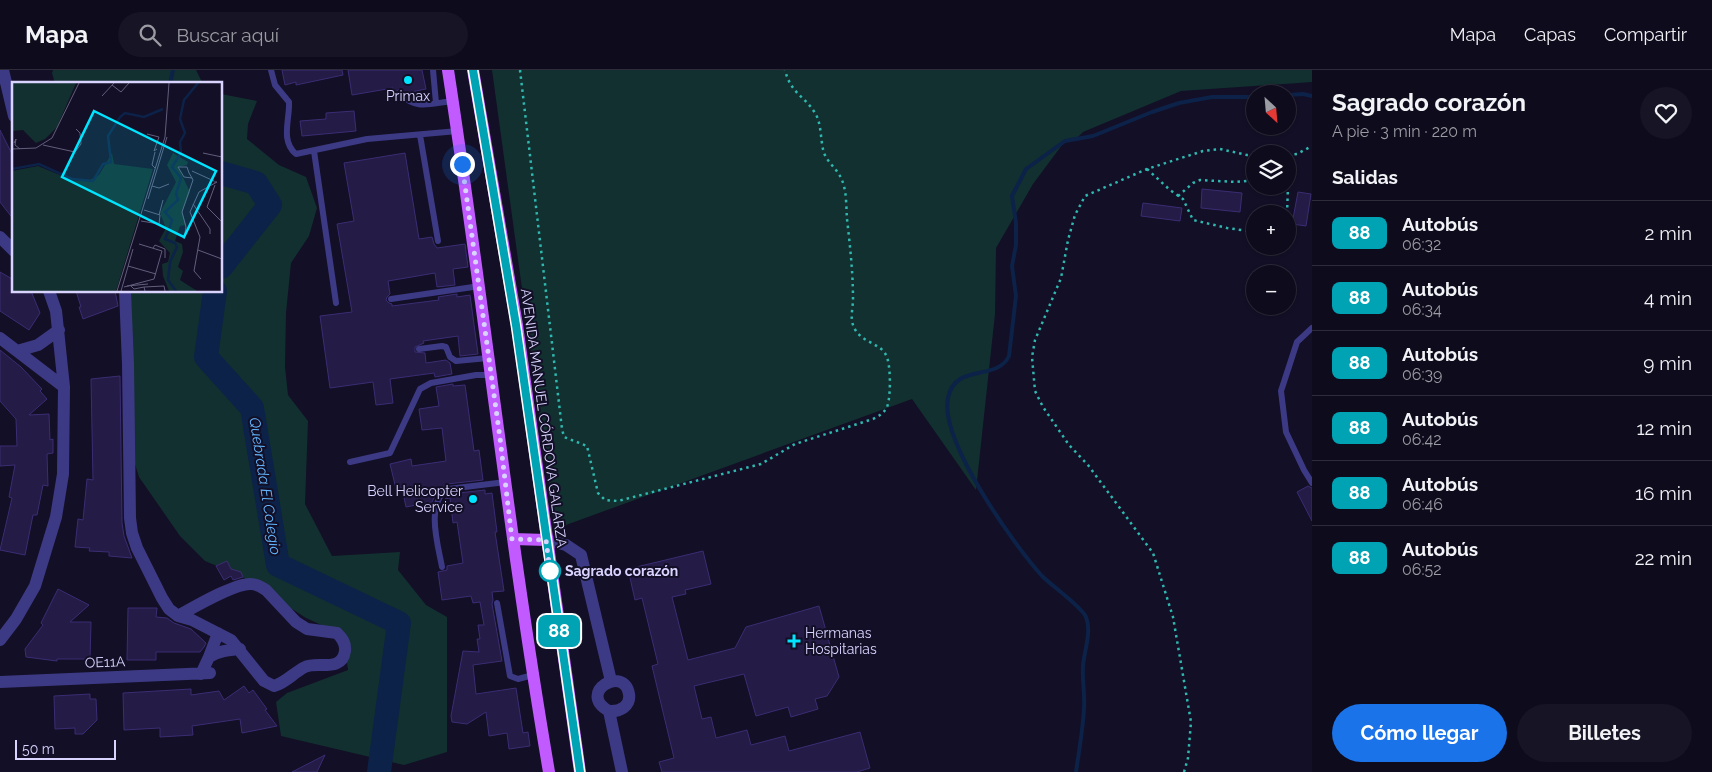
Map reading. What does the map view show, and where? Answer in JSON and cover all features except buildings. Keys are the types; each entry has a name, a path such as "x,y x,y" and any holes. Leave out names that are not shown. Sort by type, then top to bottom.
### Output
{"main road":[{"path":"448,70 480,286 512,539 532,675 549,772"},
{"name":"AVENIDA MANUEL CÓRDOVA GALARZA","path":"473,70 516,325 580,772"},
{"path":"512,539 546,540"}],"street":[{"path":"2,70 12,108"},
{"path":"0,237 12,249"},
{"path":"0,640 16,619 35,586 56,517 63,474 64,387 59,330 56,311 49,292"},
{"path":"124,292 128,373 129,507 132,534 162,598 169,609 178,616 192,620 231,640 264,681 274,686 308,666 330,666 338,663 344,655 344,642 337,633 307,629 296,622 260,586 251,584 237,586 178,616"},
{"path":"17,351 38,345 59,330"},
{"path":"0,338 64,387"},
{"path":"546,540 566,545 581,555 611,681"},
{"path":"209,657 218,633"},
{"path":"209,657 228,650 240,649"},
{"name":"OE11A","path":"0,682 205,674 209,657"},
{"path":"618,681 624,684 628,690 627,704 616,712 609,711 603,708 599,702 598,695 604,683 618,681"},
{"path":"609,711 622,772"}],"lane":[{"path":"271,70 275,84 289,102 288,140 290,150 296,154 367,138 458,132"},
{"path":"433,70 436,103"},
{"path":"400,94 415,105 453,101"},
{"path":"420,135 438,241"},
{"path":"314,151 336,303"},
{"path":"392,299 480,286"},
{"path":"1312,328 1297,342 1281,392 1286,432 1312,483"},
{"path":"419,349 446,347 450,357 456,361 488,358"},
{"path":"350,462 390,453 420,389 431,383 476,375 491,375"},
{"path":"442,566 434,517 442,493 448,489 506,482"},
{"path":"498,603 510,676 518,679 532,675"}],"path":[{"path":"520,70 562,429 564,437 587,446 598,493 605,500 618,501 761,464 795,444 873,419 880,416 886,409 889,400 889,366 886,354 879,347 868,343 856,330 852,321 852,261 845,194 841,178 831,166 824,153 816,115 788,81 785,70"},
{"path":"1296,154 1312,146"},
{"path":"1184,772 1188,758 1191,722 1173,617 1153,553 1043,407 1035,391 1032,357 1035,340 1061,278 1072,223 1085,196 1148,169 1203,151 1220,149 1246,155"},
{"path":"1148,169 1170,190 1183,199 1192,220 1246,231"},
{"path":"1178,196 1193,183 1200,180 1246,181"}],"green space":[{"path":"53,70 196,70 202,82 54,82"},
{"path":"492,70 1312,70 1312,82 1246,85 1246,87 1181,91 1065,141 1033,184 996,248 995,314 976,490 912,399 555,529"},
{"path":"222,94 257,101 248,124 247,139 279,165 306,177 317,208 309,236 291,263 286,313 285,367 288,395 308,421 305,504 332,556 400,552 398,570 426,605 447,617 447,752 404,765 281,736 276,702 287,693 348,670 345,650 328,628 306,618 241,576 205,561 180,536 139,477 134,461 128,292 222,292"}],"waterway":[{"name":"Quebrada El Colegio","path":"170,82 173,70"},
{"path":"1296,94 1312,96"},
{"path":"1076,772 1084,703 1083,666 1088,629 1086,617 1073,602 1042,576 1014,541 981,491 966,465 955,439 948,416 948,398 952,387 959,380 995,368 1003,364 1009,356 1016,296 1012,266 1016,245 1016,223 1012,196 1026,169 1065,141 1093,136 1179,103 1212,97 1246,97"},
{"name":"Quebrada El Colegio","path":"222,173 256,183 270,205 222,266"},
{"name":"Quebrada El Colegio","path":"215,292 206,357 252,408 278,565 399,623 379,772"}],"bus line":[{"name":"88","path":"473,70 516,325 580,772"}],"place":[{"name":"Primax","path":"408,80"},
{"name":"Bell Helicopter Service","path":"473,499"},
{"name":"Sagrado corazón","path":"550,571"},
{"name":"Hermanas Hospitarias","path":"794,641"}],"route":[{"path":"462,164 480,286 512,539 546,540 550,571"}]}
